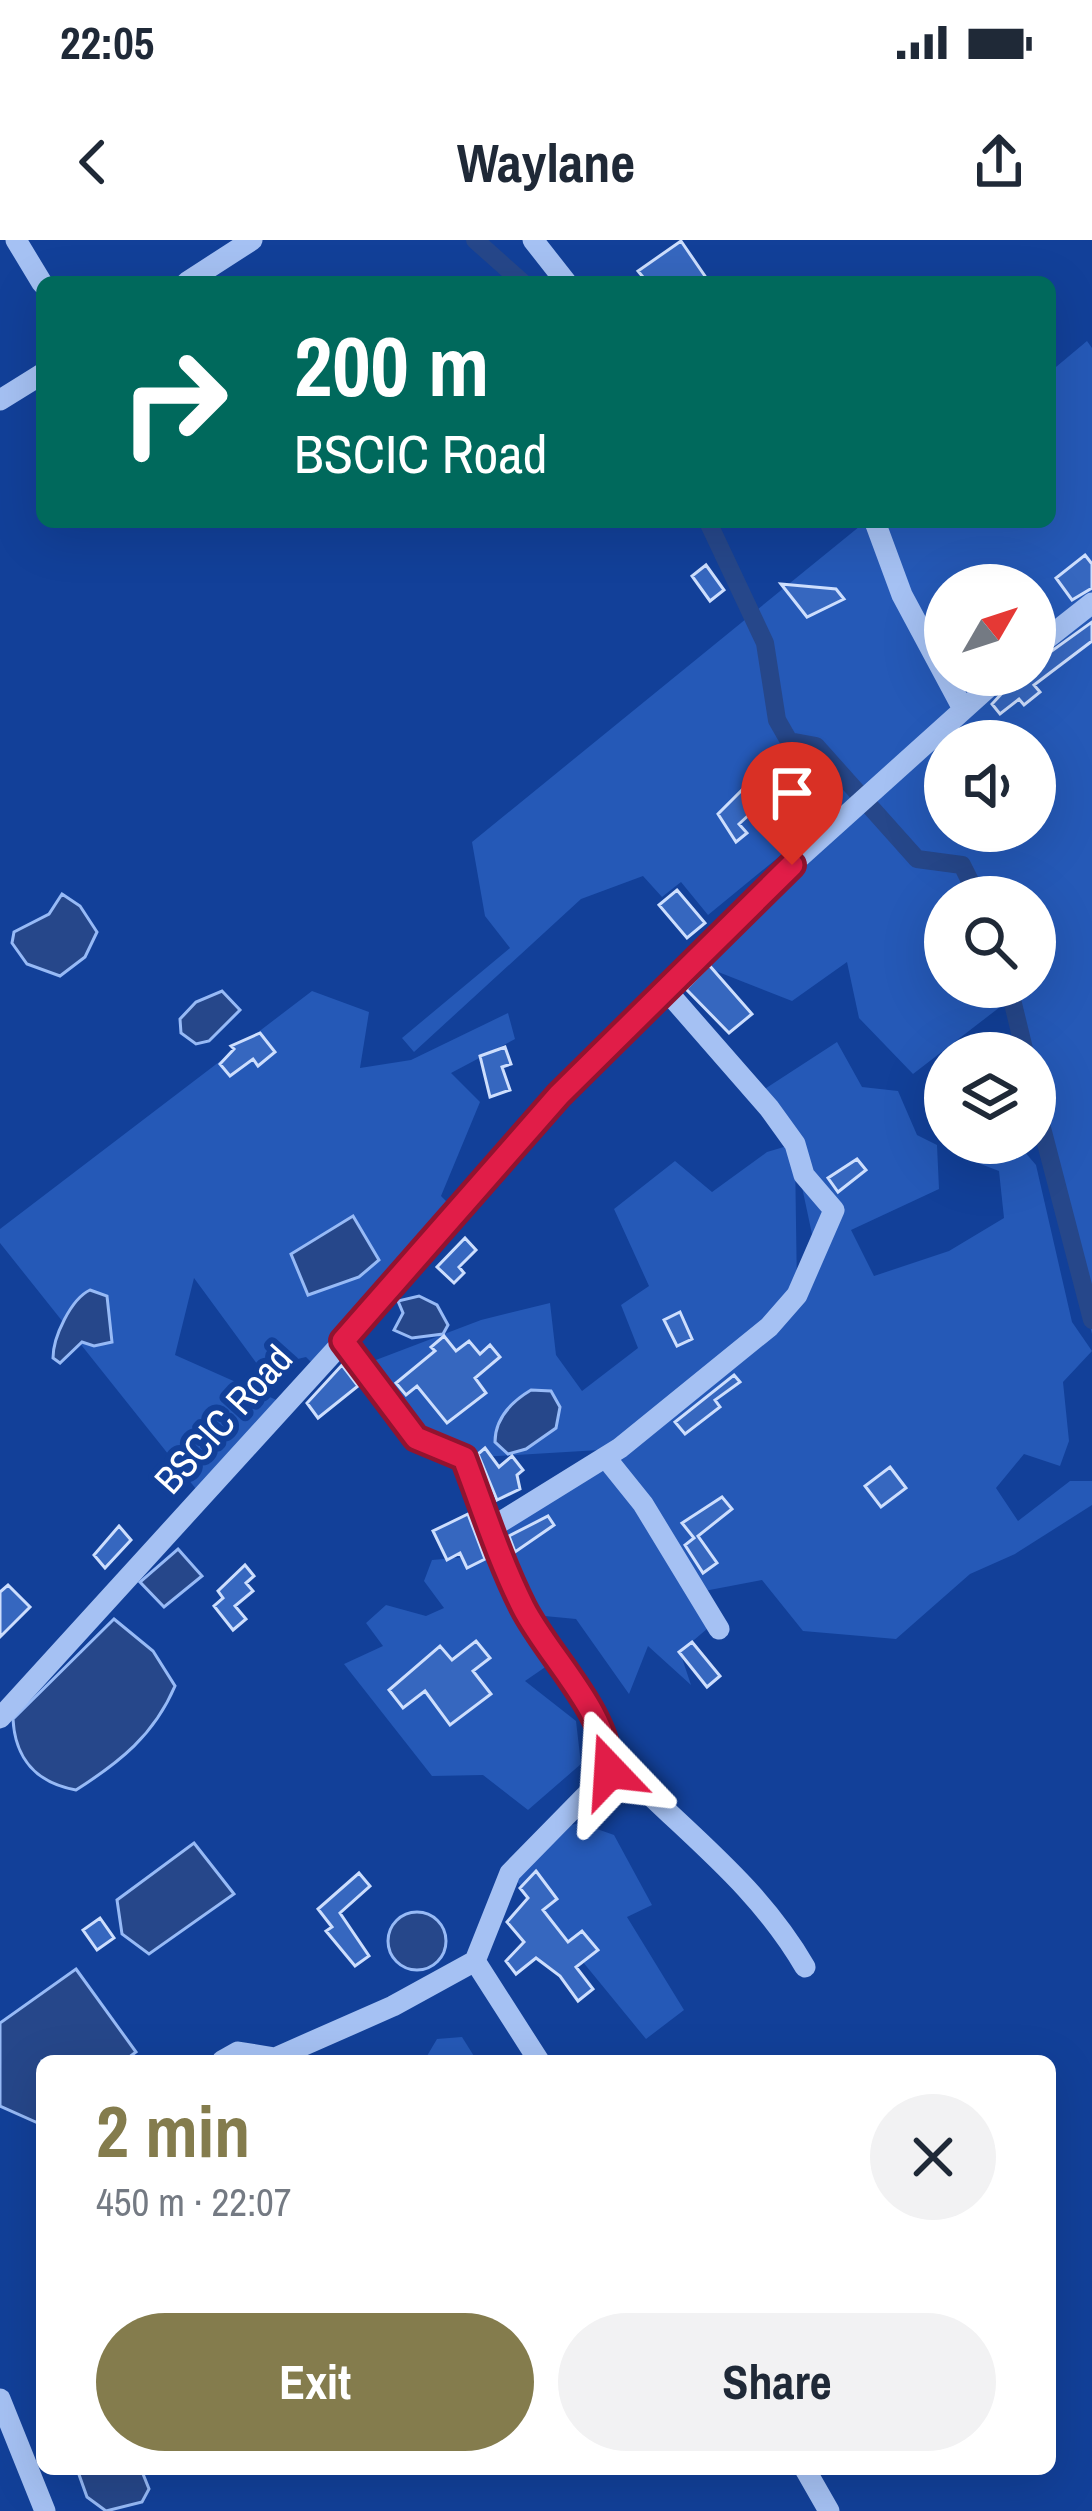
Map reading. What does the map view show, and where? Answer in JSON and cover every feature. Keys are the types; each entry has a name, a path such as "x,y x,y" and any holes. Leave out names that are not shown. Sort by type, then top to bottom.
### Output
{"street":[{"path":"16,240 38,276"},
{"path":"196,276 252,240"},
{"path":"533,240 561,276"},
{"path":"0,400 36,378"},
{"path":"877,528 902,595 962,707"},
{"path":"1056,631 1092,603"},
{"name":"BSCIC Road","path":"0,1718 559,1095 664,988 976,696"},
{"path":"491,1528 605,1458 769,1327 797,1295 834,1210 804,1175 795,1144 769,1108 664,988"},
{"path":"343,1341 416,1438 464,1458 525,1611 567,1673 609,1754 655,1803 750,1885 805,1967"},
{"path":"605,1458 643,1504 719,1629"},
{"path":"282,2055 393,2006 475,1961 510,1873 610,1771 609,1754"},
{"path":"475,1961 535,2055"},
{"path":"0,2399 45,2511"},
{"path":"808,2475 829,2511"}],"shaded area":[{"path":"1087,341 1092,348 1092,598 1056,628 1056,564 924,564 924,696 1056,696 1056,631 1092,603 1092,1334 1050,1164 1056,1164 1056,1032 1020,1032 1015,1008 1056,1008 1056,876 924,876 924,1008 999,1008 968,1032 924,1032 924,1066 913,1074 859,1018 847,962 792,1001 703,966 764,897 924,742 924,852 1056,852 1056,720 947,720 953,714 946,720 924,720 924,738 708,915 681,882 662,897 643,876 581,899 414,1052 402,1038 510,948 485,916 472,842 858,528 1056,528 1056,367"},
{"path":"62,894 80,906 97,932 85,957 60,976 27,964 12,943 14,932 49,914"},
{"path":"222,991 240,1010 209,1041 196,1044 181,1033 180,1019 196,1002"},
{"path":"312,991 369,1012 360,1068 411,1060 508,1013 515,1039 451,1073 480,1102 441,1196 453,1208 314,1365 306,1357 260,1368 194,1278 175,1355 281,1402 196,1489 0,1243 0,1229"},
{"path":"837,1042 862,1087 898,1091 917,1135 924,1138 924,1164 938,1164 939,1189 851,1230 874,1276 949,1251 1004,1218 999,1171 981,1164 1036,1165 1072,1322 1092,1351 1063,1382 1069,1441 1060,1466 1024,1454 996,1488 1018,1521 1070,1481 1092,1481 1092,1505 1015,1554 970,1574 896,1639 803,1631 762,1580 699,1592 708,1628 680,1652 691,1685 648,1646 629,1694 576,1619 534,1615 557,1659 525,1681 576,1721 581,1764 528,1810 483,1775 432,1776 344,1664 383,1646 366,1623 386,1605 426,1616 444,1608 424,1581 432,1560 501,1554 491,1528 616,1449 464,1458 416,1438 368,1363 481,1320 550,1303 556,1355 582,1391 638,1348 621,1305 649,1286 614,1209 675,1161 712,1192 767,1152 794,1144 760,1092","holes":["795,1154 816,1253 797,1291"]},
{"path":"353,1216 379,1260 359,1277 308,1295 291,1254"},
{"path":"90,1290 107,1296 112,1342 94,1346 82,1342 60,1363 53,1358 60,1330 76,1301"},
{"path":"419,1296 437,1305 448,1325 443,1334 412,1338 394,1330 403,1313 398,1301"},
{"path":"531,1390 551,1391 560,1407 556,1428 526,1449 508,1454 495,1442 498,1425 511,1405"},
{"path":"178,1549 202,1576 164,1607 140,1582"},
{"path":"114,1619 153,1651 175,1686 157,1719 121,1758 76,1790 62,1787 31,1767 18,1746 13,1719"},
{"path":"580,1823 614,1835 652,1905 627,1917 684,2010 646,2039 510,1873 553,1829"},
{"path":"194,1843 234,1894 149,1954 122,1934 117,1900"},
{"path":"417,1912 437,1921 446,1941 437,1961 417,1970 397,1961 388,1941 397,1921"},
{"path":"76,1969 136,2052 36,2055 36,2122 0,2106 0,2023"},
{"path":"462,2037 473,2055 428,2055 437,2039"},
{"path":"79,2475 143,2475 149,2489 142,2502 106,2511 87,2497"}],"building":[{"path":"681,241 705,276 642,276 638,271"},
{"path":"1085,555 1092,564 1092,588 1072,600 1056,578"},
{"path":"706,565 724,590 710,601 692,576"},
{"path":"781,584 836,589 844,599 807,617"},
{"path":"1092,622 1092,641 1056,668 1056,648"},
{"path":"999,696 1035,696 1024,705 1019,699 1000,714 992,704"},
{"path":"761,771 776,790 739,824 747,833 736,842 718,814"},
{"path":"677,890 705,923 687,938 659,905"},
{"path":"709,965 752,1014 729,1033 686,989"},
{"path":"260,1033 275,1052 258,1066 253,1059 230,1076 220,1064 234,1049 231,1046"},
{"path":"505,1047 511,1064 502,1067 510,1090 490,1097 480,1056"},
{"path":"857,1159 866,1170 838,1192 828,1178"},
{"path":"465,1238 476,1250 459,1267 464,1273 454,1283 437,1267"},
{"path":"680,1312 692,1339 677,1346 664,1320"},
{"path":"444,1336 456,1351 469,1341 480,1354 490,1345 500,1357 475,1378 486,1393 447,1423 417,1386 406,1395 396,1383 435,1351 431,1347"},
{"path":"342,1365 358,1386 318,1418 307,1403"},
{"path":"734,1375 740,1382 715,1400 720,1407 685,1434 675,1422"},
{"path":"485,1448 499,1467 512,1456 523,1470 517,1475 520,1489 497,1500 478,1454"},
{"path":"890,1467 906,1488 881,1507 865,1486"},
{"path":"722,1497 732,1509 698,1536 717,1563 703,1573 685,1545 694,1538 682,1523"},
{"path":"468,1514 485,1559 467,1568 460,1553 447,1560 433,1531"},
{"path":"548,1516 554,1525 515,1552 509,1536"},
{"path":"119,1526 131,1540 105,1568 94,1555"},
{"path":"245,1565 254,1576 246,1583 253,1591 235,1606 246,1619 233,1630 214,1606 223,1598 218,1591"},
{"path":"8,1585 30,1607 0,1637 0,1592"},
{"path":"476,1641 490,1658 473,1671 491,1694 450,1725 425,1691 403,1708 389,1690 440,1646 452,1660"},
{"path":"692,1642 720,1676 707,1687 679,1652"},
{"path":"536,1871 557,1899 543,1910 568,1942 582,1931 598,1950 576,1967 593,1989 578,2001 560,1976 536,1958 516,1974 506,1961 524,1942 507,1922 528,1898 520,1888"},
{"path":"359,1873 370,1886 340,1913 369,1956 355,1966 326,1931 332,1927 318,1909"},
{"path":"100,1918 114,1938 97,1950 83,1930"}],"waterway":[{"path":"475,240 515,276"},
{"path":"711,528 765,643 777,720 789,741 816,746 917,859 962,865 968,876"},
{"path":"1014,1008 1020,1032"},
{"path":"1051,1164 1092,1320"}],"route":[{"path":"610,1771 609,1754 567,1673 525,1611 464,1458 416,1438 343,1341 559,1095 792,865"}]}
